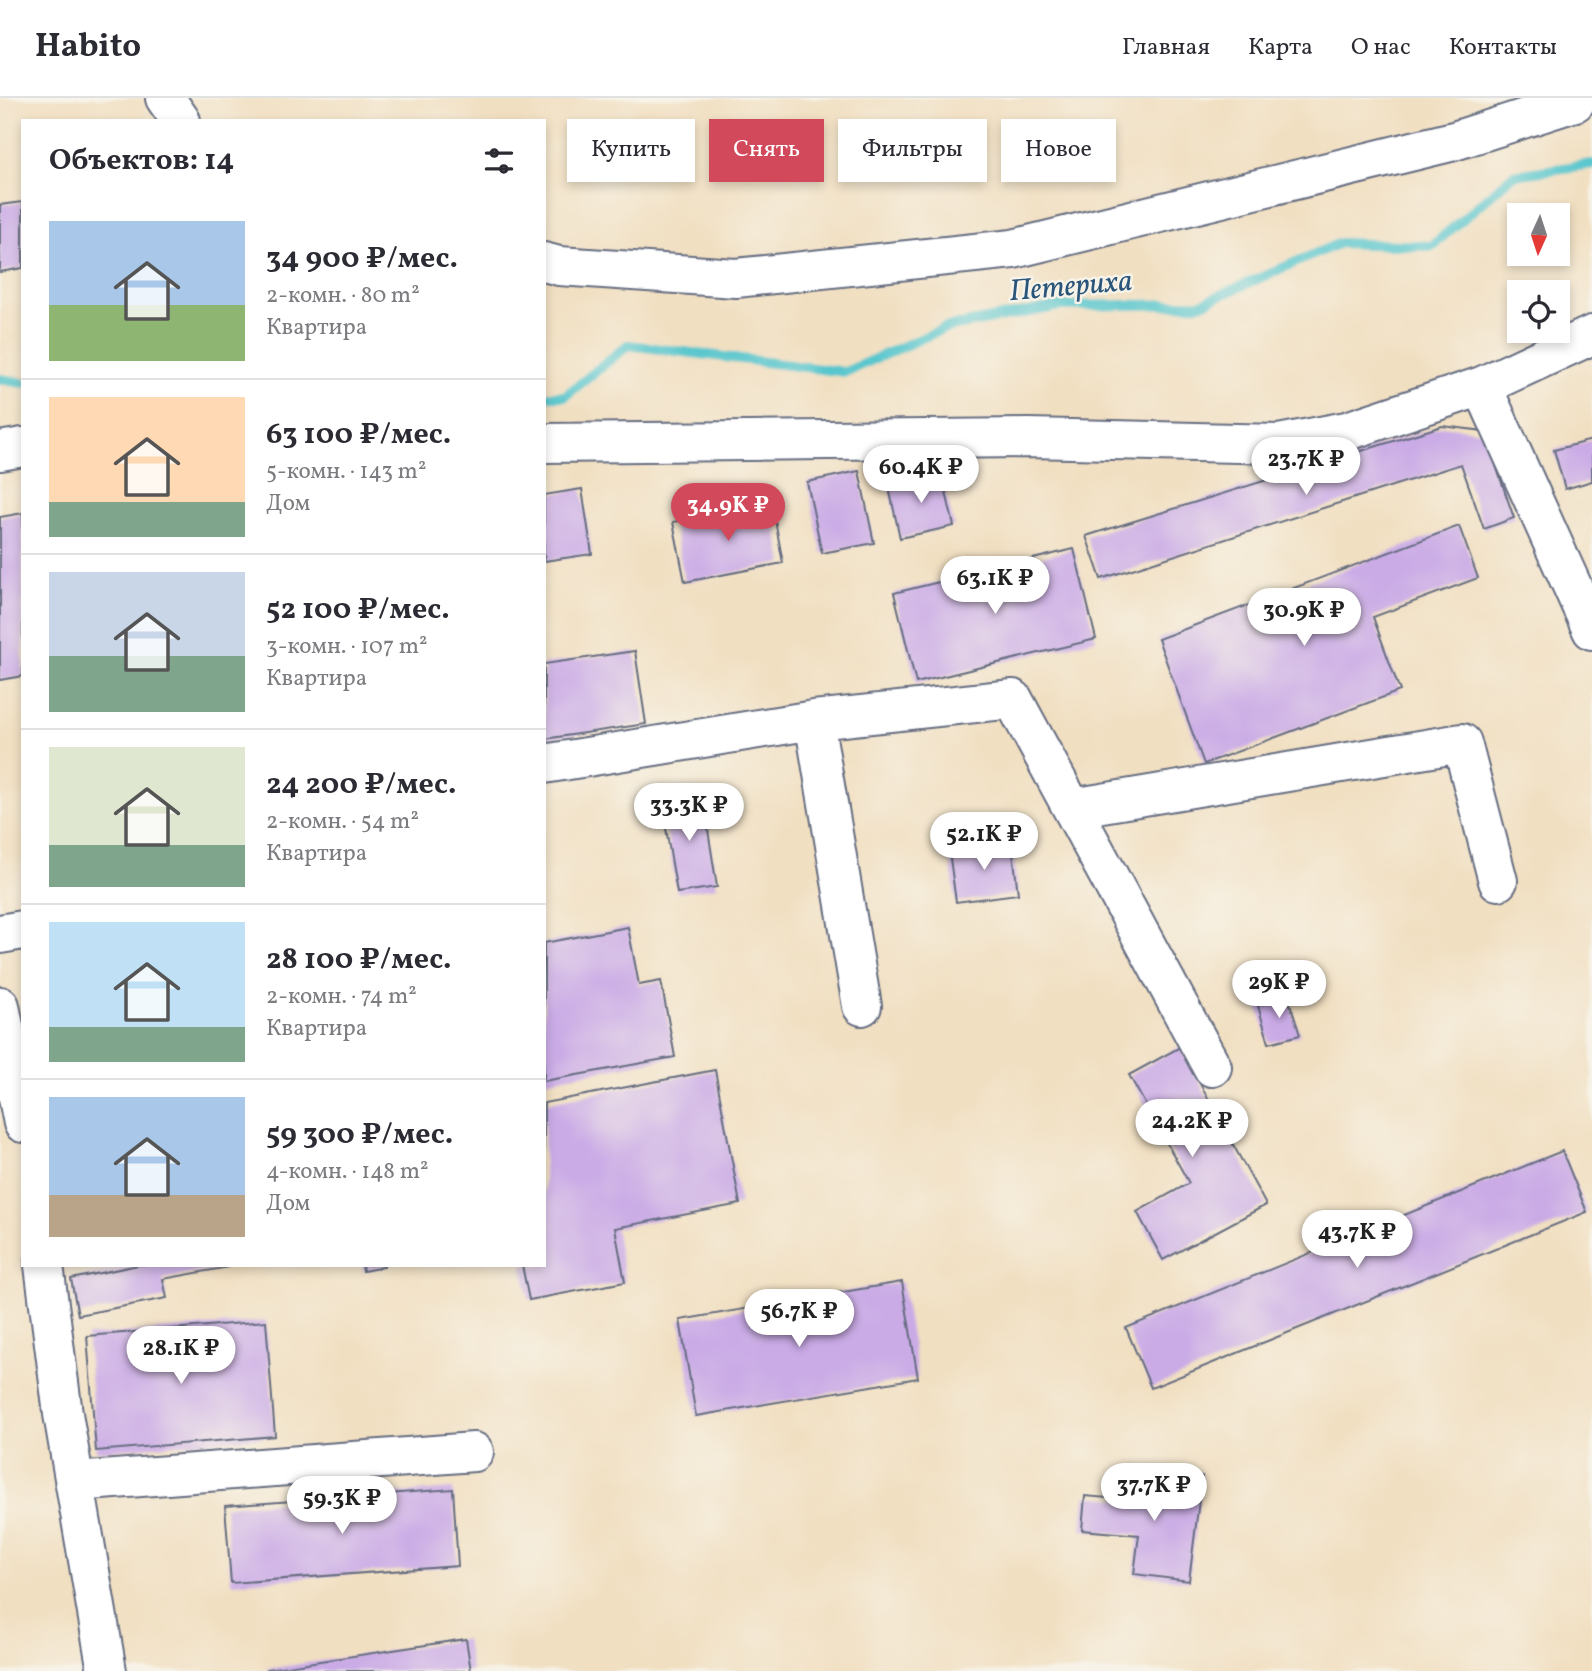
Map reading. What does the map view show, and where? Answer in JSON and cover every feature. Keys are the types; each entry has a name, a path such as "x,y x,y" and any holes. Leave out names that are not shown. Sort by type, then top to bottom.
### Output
{"street":[{"path":"165,98 180,119"},
{"path":"546,263 559,266 736,278 1013,250 1454,141 1575,102 1578,98"},
{"path":"546,443 1029,438 1279,444 1347,431 1482,386 1592,335"},
{"path":"1482,386 1592,630"},
{"path":"0,451 21,447"},
{"path":"546,764 814,720 1013,699 1212,1067"},
{"path":"814,720 862,1006"},
{"path":"1072,808 1462,743 1498,881"},
{"path":"0,934 21,930"},
{"path":"0,1006 21,1113"},
{"path":"44,1267 75,1482 107,1671"},
{"path":"75,1482 474,1452"}],"building":[{"path":"21,202 21,268 0,272 0,205"},
{"path":"1442,426 1484,431 1514,518 1484,529 1461,464 1101,579 1086,536"},
{"path":"1592,440 1592,481 1565,489 1554,450"},
{"path":"859,471 874,543 822,553 807,482"},
{"path":"941,471 954,526 900,538 888,483"},
{"path":"582,489 592,554 546,561 546,495"},
{"path":"772,504 783,563 685,582 673,522"},
{"path":"21,513 21,676 0,680 0,517"},
{"path":"1459,526 1478,578 1373,617 1400,691 1204,764 1158,639"},
{"path":"1074,549 1096,639 916,683 894,593"},
{"path":"635,651 646,724 546,739 546,664"},
{"path":"702,792 717,887 677,893 661,799"},
{"path":"1012,843 1018,894 956,902 949,851"},
{"path":"628,927 639,985 661,981 675,1057 546,1081 546,943"},
{"path":"1288,997 1300,1035 1269,1043 1258,1006"},
{"path":"1180,1047 1266,1205 1163,1260 1137,1212 1189,1183 1129,1075"},
{"path":"715,1070 740,1204 615,1228 625,1282 529,1300 522,1267 546,1267 546,1103"},
{"path":"1562,1151 1587,1212 1151,1388 1126,1328"},
{"path":"128,1267 229,1267 163,1279 167,1298 78,1315 71,1279"},
{"path":"362,1267 384,1267 363,1271"},
{"path":"902,1282 918,1378 696,1416 680,1320"},
{"path":"266,1321 275,1436 96,1451 87,1336"},
{"path":"1147,1469 1202,1476 1189,1581 1134,1574 1139,1535 1082,1530 1085,1496 1143,1501"},
{"path":"453,1489 458,1566 231,1583 225,1506"},
{"path":"466,1639 471,1671 267,1671 267,1669"}],"waterway":[{"name":"Петериха","path":"546,396 565,396 628,345 845,372 945,328 1060,306 1200,304 1340,243 1432,246 1513,175 1592,164"},
{"name":"Петериха","path":"0,379 21,383"}]}
